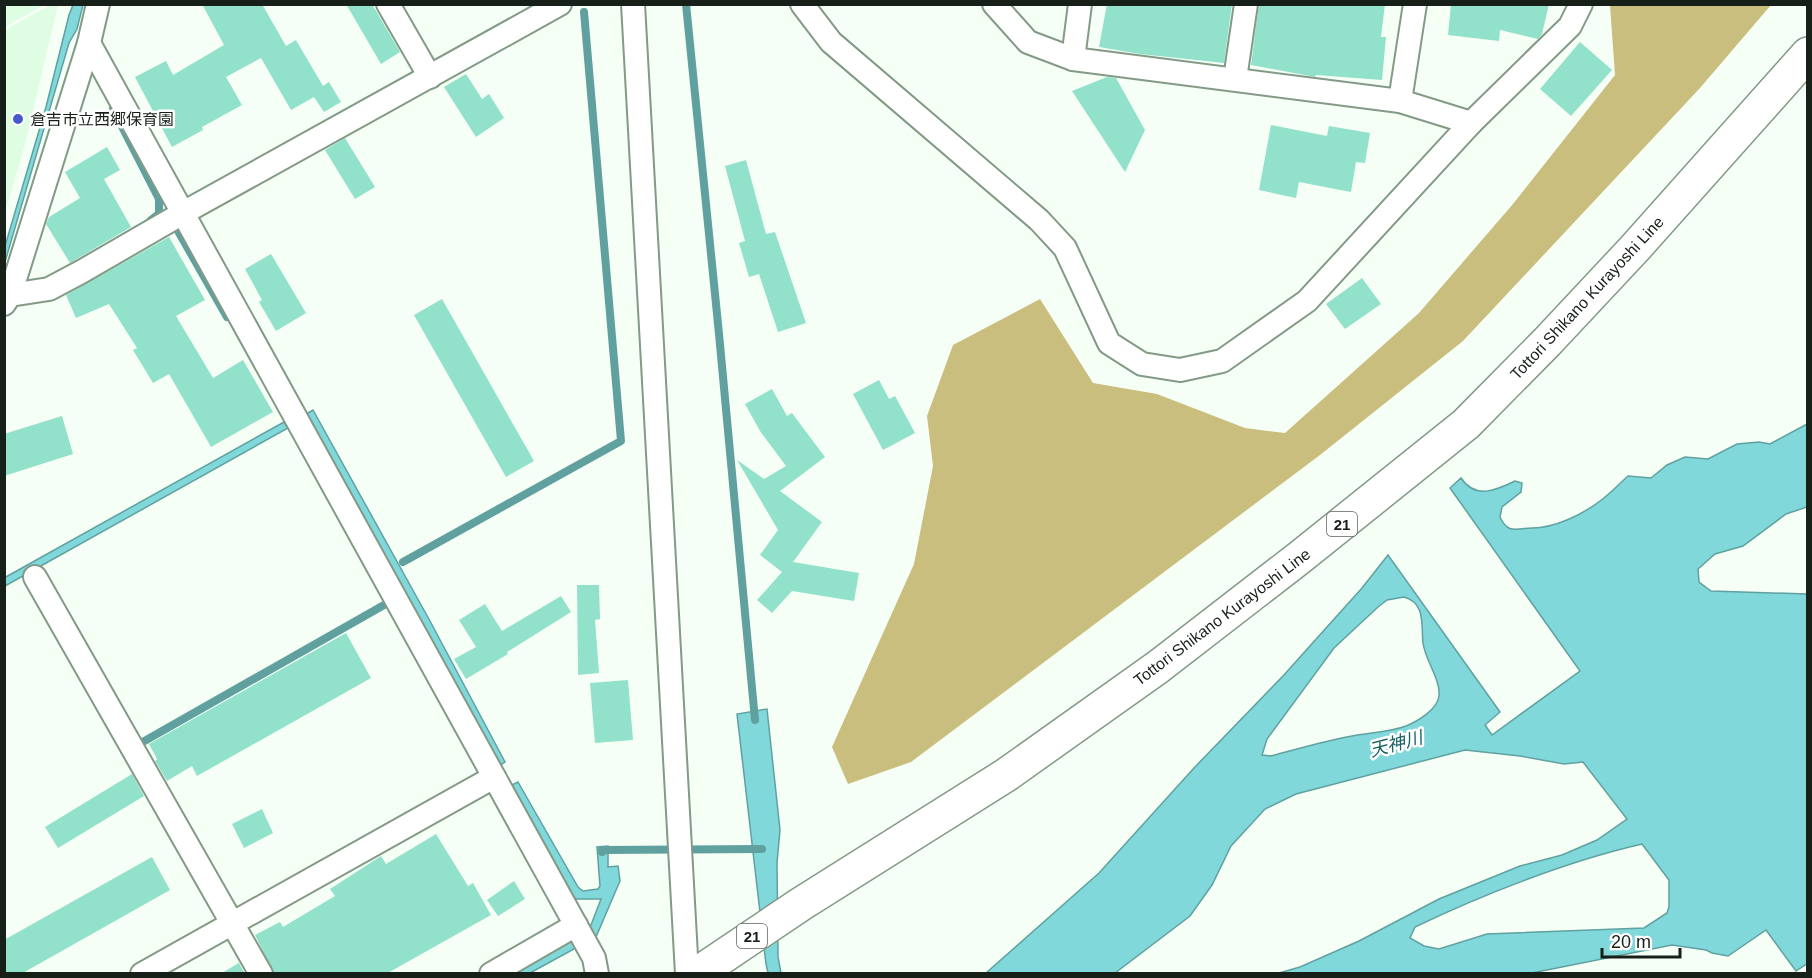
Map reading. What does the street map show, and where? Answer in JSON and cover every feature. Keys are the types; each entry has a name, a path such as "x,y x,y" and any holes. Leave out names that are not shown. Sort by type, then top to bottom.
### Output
{"main road":[{"name":"Tottori Shikano Kurayoshi Line","path":"696,972 1006,775 1158,667 1466,424 1635,248 1808,54"}],"street":[{"path":"7,299 89,43 98,4"},
{"path":"388,4 430,77"},
{"path":"7,299 49,289 560,4"},
{"path":"633,4 696,972"},
{"path":"802,4 831,42 1039,220 1065,248 1109,343 1142,364 1180,370 1222,361 1307,301 1471,123 1570,26 1581,4"},
{"path":"994,4 1028,42 1073,59 1400,101 1471,123"},
{"path":"1073,59 1080,4"},
{"path":"1234,79 1246,4"},
{"path":"1400,101 1415,4"},
{"path":"89,43 576,925 594,958 597,974"},
{"path":"35,577 261,974"},
{"path":"142,974 494,777"},
{"path":"491,974 576,925"}],"shaded area":[{"path":"5,5 44,5 5,27"},
{"name":"倉吉市立西郷保育園","path":"50,5 58,5 24,148 5,213 5,30"},
{"path":"1610,5 1771,5 1700,88 1463,341 1320,455 911,762 848,784 832,747 914,564 933,466 927,416 953,345 1040,299 1093,383 1157,394 1245,428 1285,433 1419,313 1513,204 1615,75"}],"water":[{"path":"73,5 83,5 77,29 69,43 5,262 5,246"},
{"path":"313,410 505,762 499,766 306,414"},
{"path":"284,422 288,428 5,586 4,578"},
{"name":"天神川","path":"1807,424 1807,507 1786,514 1743,546 1715,554 1698,569 1699,582 1711,591 1807,594 1808,963 1796,971 1766,930 1728,956 1672,945 1532,973 1279,973 1300,967 1359,941 1439,899 1520,866 1562,855 1597,840 1627,819 1583,762 1564,764 1465,750 1296,794 1265,809 1231,846 1212,885 1190,916 1115,973 986,973 1099,873 1194,768 1283,676 1362,588 1388,555 1500,712 1485,725 1492,735 1580,671 1450,488 1461,478 1467,485 1479,491 1493,490 1515,481 1522,483 1521,492 1502,507 1500,517 1503,523 1510,528 1540,527 1568,520 1585,511 1604,498 1628,476 1651,478 1667,465 1685,457 1708,459 1737,444 1759,442 1770,444","holes":["1404,597 1416,604 1421,616 1424,650 1438,683 1439,696 1435,706 1416,721 1400,728 1342,738 1271,756 1262,755 1267,739 1334,648 1387,600","1642,844 1669,880 1667,913 1644,928 1487,934 1439,949 1424,946 1410,938 1415,927 1469,902 1556,869"]},
{"path":"767,709 780,830 777,863 778,957 781,973 768,973 766,964 737,714"},
{"path":"518,782 578,887 583,891 598,889 600,886 597,847 608,846 608,867 618,866 620,881 596,937 530,973 506,974 591,925 601,899 576,899 574,897 510,786"}],"building":[{"path":"202,4 262,4 286,46 296,40 323,86 329,82 341,102 324,112 314,97 291,110 261,58 226,77 242,105 172,147 135,77 166,61 173,75 224,45"},
{"path":"346,4 372,4 400,52 381,64"},
{"path":"1107,4 1232,4 1224,63 1099,47"},
{"path":"1259,4 1385,4 1381,37 1386,37 1382,80 1316,75 1315,77 1251,65"},
{"path":"1451,4 1549,4 1542,34 1538,39 1500,30 1499,41 1448,35"},
{"path":"1580,42 1612,70 1571,116 1540,89"},
{"path":"466,74 482,99 489,94 504,118 476,137 444,87"},
{"path":"1107,77 1116,78 1145,130 1125,172 1072,91"},
{"path":"1271,125 1327,136 1329,126 1370,133 1365,163 1356,162 1351,192 1299,182 1296,198 1259,190"},
{"path":"345,138 375,187 355,199 325,150"},
{"path":"107,147 120,170 104,179 131,227 70,263 46,224 49,217 80,198 65,172"},
{"path":"746,160 766,234 775,232 806,323 778,332 759,274 749,277 739,243 745,241 725,166"},
{"path":"169,237 205,300 176,316 213,378 243,360 273,412 211,447 169,374 153,383 133,350 137,348 109,304 76,318 66,295"},
{"path":"271,254 306,313 276,331 259,302 262,300 245,269"},
{"path":"1362,278 1381,304 1345,329 1326,304"},
{"path":"442,299 534,461 506,477 414,315"},
{"path":"879,380 889,399 895,396 915,433 883,450 853,394"},
{"path":"772,389 787,416 792,413 825,457 780,491 822,522 793,562 859,573 854,601 792,591 772,613 757,600 782,572 760,555 778,530 737,460 764,479 786,466 760,431 745,404"},
{"path":"62,416 73,454 4,476 4,434"},
{"path":"577,585 599,585 600,619 595,620 599,673 578,675"},
{"path":"561,596 571,612 466,679 454,659 476,647 459,620 485,604 502,631"},
{"path":"346,633 371,678 197,776 192,766 167,781 155,761 157,759 149,744"},
{"path":"628,680 633,740 595,743 590,683"},
{"path":"132,774 144,796 58,848 45,827"},
{"path":"262,809 273,833 244,848 232,824"},
{"path":"436,834 468,886 473,883 491,915 386,974 274,974 255,935 280,922 283,927 335,896 330,889 381,856 386,864"},
{"path":"152,857 170,890 21,974 4,974 4,940"},
{"path":"514,881 525,899 498,916 487,900"},
{"path":"239,963 245,974 220,974"}],"waterway":[{"path":"686,4 755,720"},
{"path":"403,562 621,441 584,12"},
{"path":"113,109 159,199 159,214 151,220"},
{"path":"178,231 227,317"},
{"path":"141,743 384,605"},
{"path":"602,852 602,850 762,849"}],"place":[{"name":"倉吉市立西郷保育園","path":"18,119"}]}
